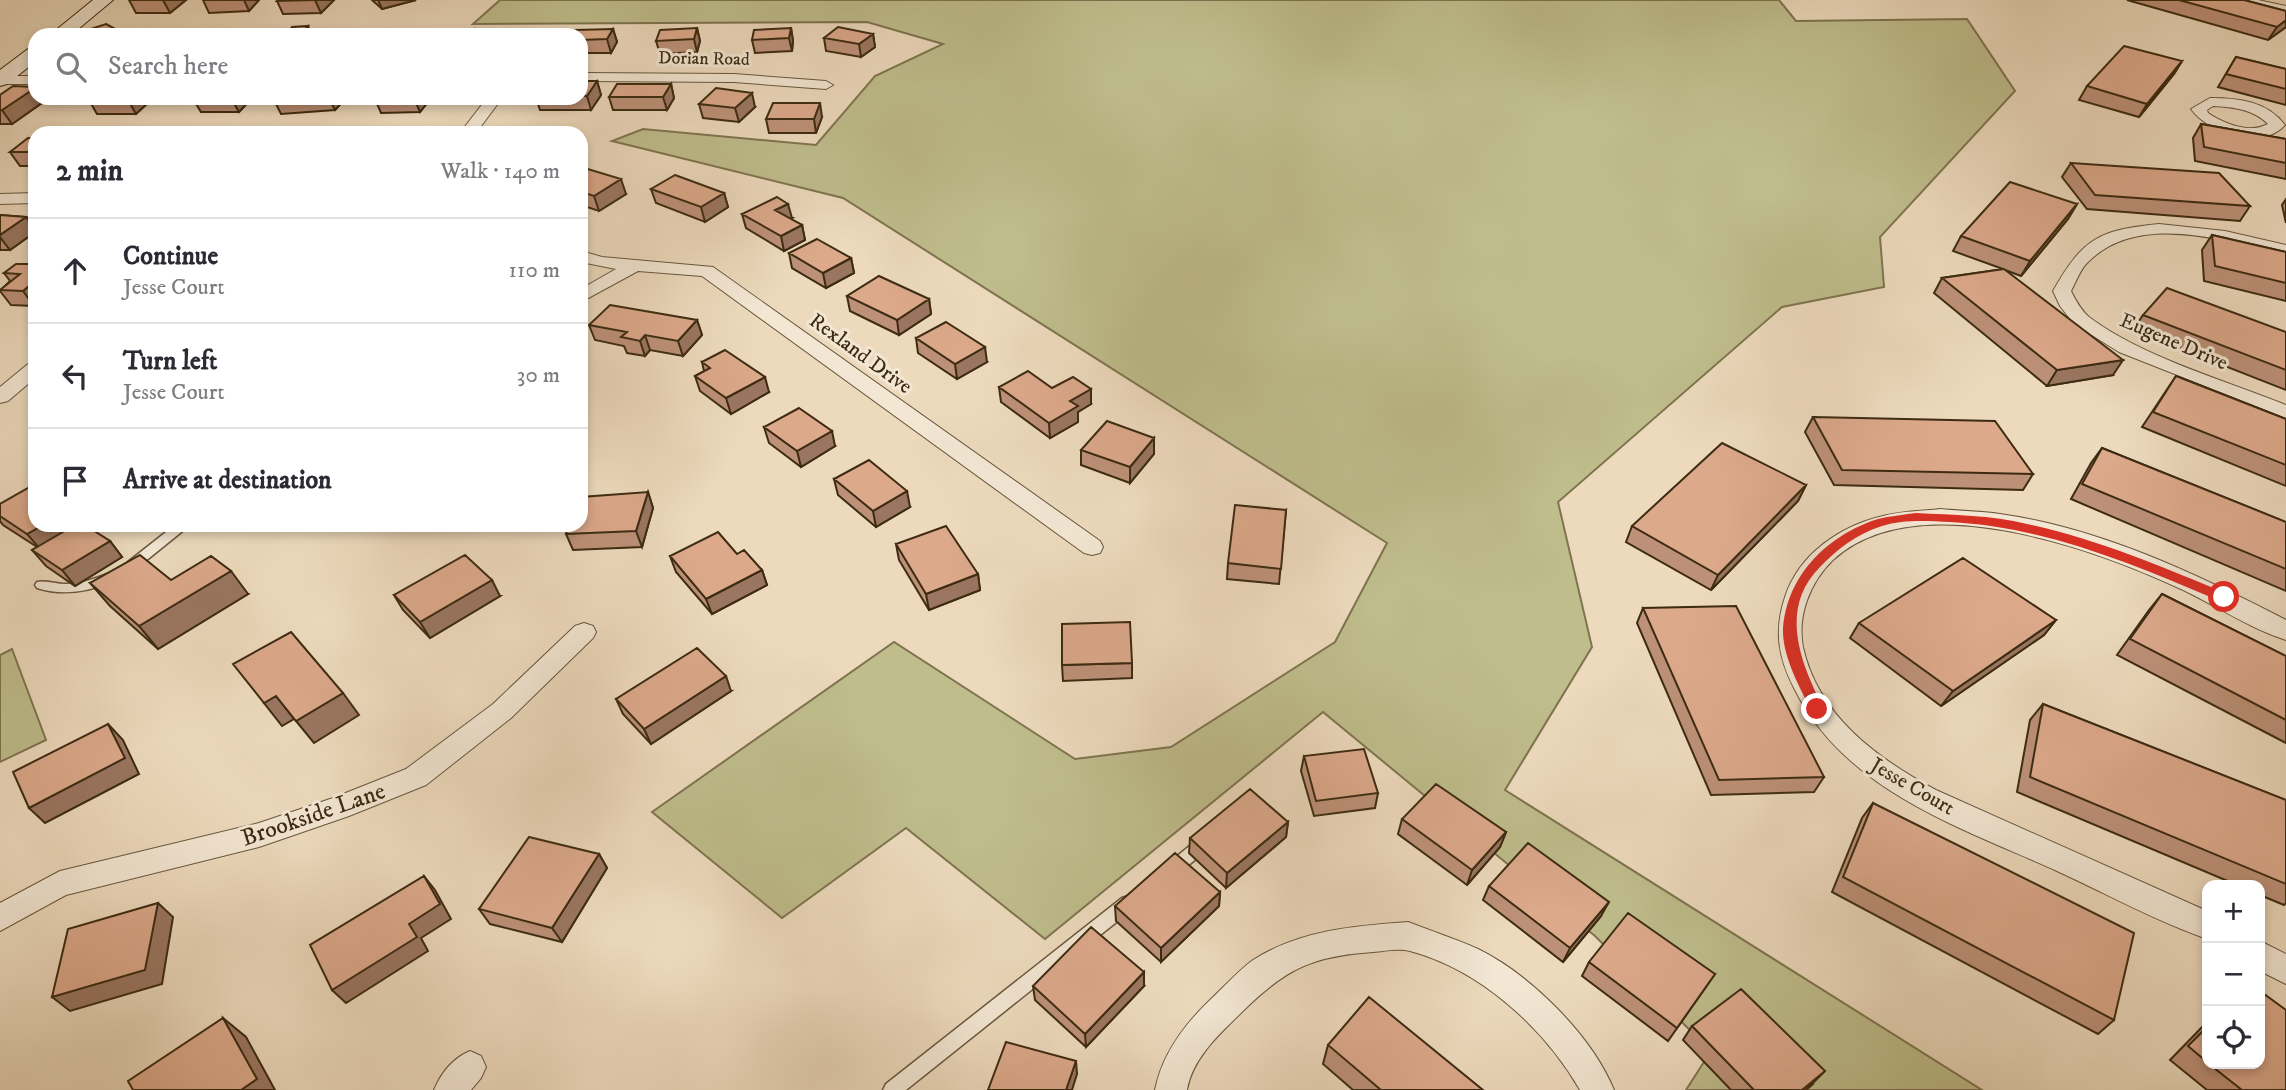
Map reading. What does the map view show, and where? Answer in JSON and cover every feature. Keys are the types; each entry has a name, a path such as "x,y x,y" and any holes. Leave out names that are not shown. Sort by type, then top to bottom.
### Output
{"street":[{"path":"68,28 104,0"},
{"path":"2240,0 2286,10"},
{"path":"0,80 28,59"},
{"name":"Dorian Road","path":"588,77 709,76 776,79 826,85"},
{"path":"0,80 28,80"},
{"path":"473,126 490,105"},
{"path":"0,199 28,198"},
{"name":"Eugene Drive","path":"2286,250 2203,232 2142,228 2110,236 2086,255 2067,276 2062,291 2069,306 2081,320 2126,348 2286,412"},
{"name":"Rexland Drive","path":"588,258 600,262 707,271 1092,547"},
{"path":"588,293 635,265"},
{"path":"1,397 28,374"},
{"name":"Jesse Court","path":"2202,923 1936,803 1866,761 1830,727 1817,709 1801,676 1789,634 1796,592 1810,569 1829,550 1866,527 1916,517 1975,520 2026,527 2117,553 2224,597 2286,631"},
{"name":"Brookside Lane","path":"0,918 60,884 259,835 339,808 416,777 502,711 584,632"},
{"path":"1171,1090 1174,1074 1199,1032 1263,971 1300,952 1348,940 1408,936 1469,960 1527,1000 1576,1053 1598,1090"},
{"path":"2265,958 2286,970"}],"lane":[{"path":"41,585 59,590 104,581 152,553 173,532"},
{"path":"892,1090 1218,833"}],"shaded area":[{"path":"500,0 1779,0 1796,21 1967,19 2015,91 1880,237 1884,287 1782,307 1558,502 1592,647 1505,790 1982,1090 1686,1090 1711,1051 1595,936 1323,712 1045,939 906,828 782,918 652,812 894,642 1075,759 1171,747 1335,642 1387,543 843,198 612,141 643,129 816,145 875,76 943,44 867,22 473,24"},
{"path":"12,649 46,740 0,762 0,655"}],"building":[{"path":"2179,0 2244,0 2286,11 2286,20 2277,27"},
{"path":"106,24 113,28 94,28"},
{"path":"838,27 873,34 859,44 824,38"},
{"path":"697,28 694,39 656,41 660,30"},
{"path":"791,28 789,38 752,40 754,30"},
{"path":"613,29 607,39 588,40 588,30"},
{"path":"2124,46 2182,61 2147,104 2087,86"},
{"path":"2236,57 2286,69 2286,89 2226,74"},
{"path":"588,81 597,81 588,94"},
{"path":"617,84 671,84 663,97 609,97"},
{"path":"13,86 28,87 28,93 2,110 0,95"},
{"path":"716,88 752,93 735,108 699,104"},
{"path":"773,103 820,103 814,119 766,119"},
{"path":"2201,124 2286,139 2286,163 2204,147"},
{"path":"28,138 28,152 10,152"},
{"path":"2071,163 2219,173 2250,206 2095,195"},
{"path":"588,169 621,179 594,196 588,194"},
{"path":"675,175 724,193 701,207 651,189"},
{"path":"2010,182 2077,204 2030,261 1961,236"},
{"path":"777,197 788,204 775,210 802,225 781,236 742,214"},
{"path":"0,215 26,217 0,235"},
{"path":"2212,235 2286,252 2286,283 2215,266"},
{"path":"817,239 851,258 823,273 789,253"},
{"path":"16,264 28,264 28,287 23,291 0,290 20,274 4,273"},
{"path":"2004,269 2123,360 2057,370 1942,278"},
{"path":"879,276 929,299 897,320 847,296"},
{"path":"2167,288 2286,332 2286,370 2143,315"},
{"path":"610,305 697,320 678,341 645,335 640,341 621,337 627,332 589,325"},
{"path":"946,322 985,347 955,364 916,338"},
{"path":"725,350 765,377 726,398 695,376 710,368 702,362"},
{"path":"1028,371 1052,388 1073,377 1091,389 1070,401 1078,406 1049,423 999,387"},
{"path":"2176,376 2286,419 2286,465 2153,412"},
{"path":"799,408 832,431 797,451 764,427"},
{"path":"1813,417 1995,421 2033,474 1842,470"},
{"path":"1107,421 1154,438 1130,467 1081,450"},
{"path":"1722,443 1806,485 1718,575 1632,526"},
{"path":"2102,448 2286,522 2286,569 2082,484"},
{"path":"869,460 907,491 873,511 834,479"},
{"path":"28,488 28,532 31,532 27,534 0,516 0,504"},
{"path":"648,492 636,531 566,534 588,532 588,496"},
{"path":"1235,505 1286,510 1281,569 1228,563"},
{"path":"946,526 978,574 926,594 896,544"},
{"path":"63,532 96,532 110,541 62,570 32,550"},
{"path":"718,532 737,554 744,550 762,570 706,599 670,556"},
{"path":"140,555 171,580 211,556 231,571 139,626 90,583"},
{"path":"465,555 492,580 420,622 394,595"},
{"path":"1963,558 2056,620 1953,691 1859,623"},
{"path":"2162,594 2286,656 2286,720 2130,639"},
{"path":"1736,606 1824,777 1719,780 1643,608"},
{"path":"1130,622 1132,663 1062,665 1062,624"},
{"path":"291,632 343,693 296,721 276,696 264,703 233,664"},
{"path":"697,648 726,676 644,729 616,699"},
{"path":"2043,704 2286,800 2286,884 2030,777"},
{"path":"108,724 125,758 29,808 13,772"},
{"path":"1364,749 1378,793 1316,801 1304,756"},
{"path":"1436,784 1506,832 1472,870 1402,819"},
{"path":"1250,789 1288,822 1227,873 1190,838"},
{"path":"1873,803 2134,933 2114,1020 1843,877"},
{"path":"529,837 599,854 552,928 479,909"},
{"path":"1528,843 1609,902 1570,948 1489,886"},
{"path":"1175,853 1220,892 1161,948 1115,906"},
{"path":"424,876 440,904 409,924 417,937 332,990 310,945"},
{"path":"158,903 145,970 52,997 68,929"},
{"path":"1628,913 1715,974 1677,1028 1589,962"},
{"path":"1091,927 1144,972 1085,1034 1033,986"},
{"path":"1741,989 1825,1071 1802,1090 1754,1090 1692,1026"},
{"path":"2265,995 2286,1010 2286,1090 2242,1090 2215,1069 2265,1069"},
{"path":"1369,997 1483,1090 1381,1090 1328,1045"},
{"path":"223,1018 257,1079 241,1090 133,1090 128,1081"},
{"path":"2202,1032 2202,1058 2188,1046"},
{"path":"1006,1042 1076,1061 1066,1090 988,1090"}],"route":[{"path":"1817,709 1801,676 1789,634 1796,592 1810,569 1829,550 1866,527 1881,522 1916,517 1975,520 2026,527 2117,553 2224,597"}]}
